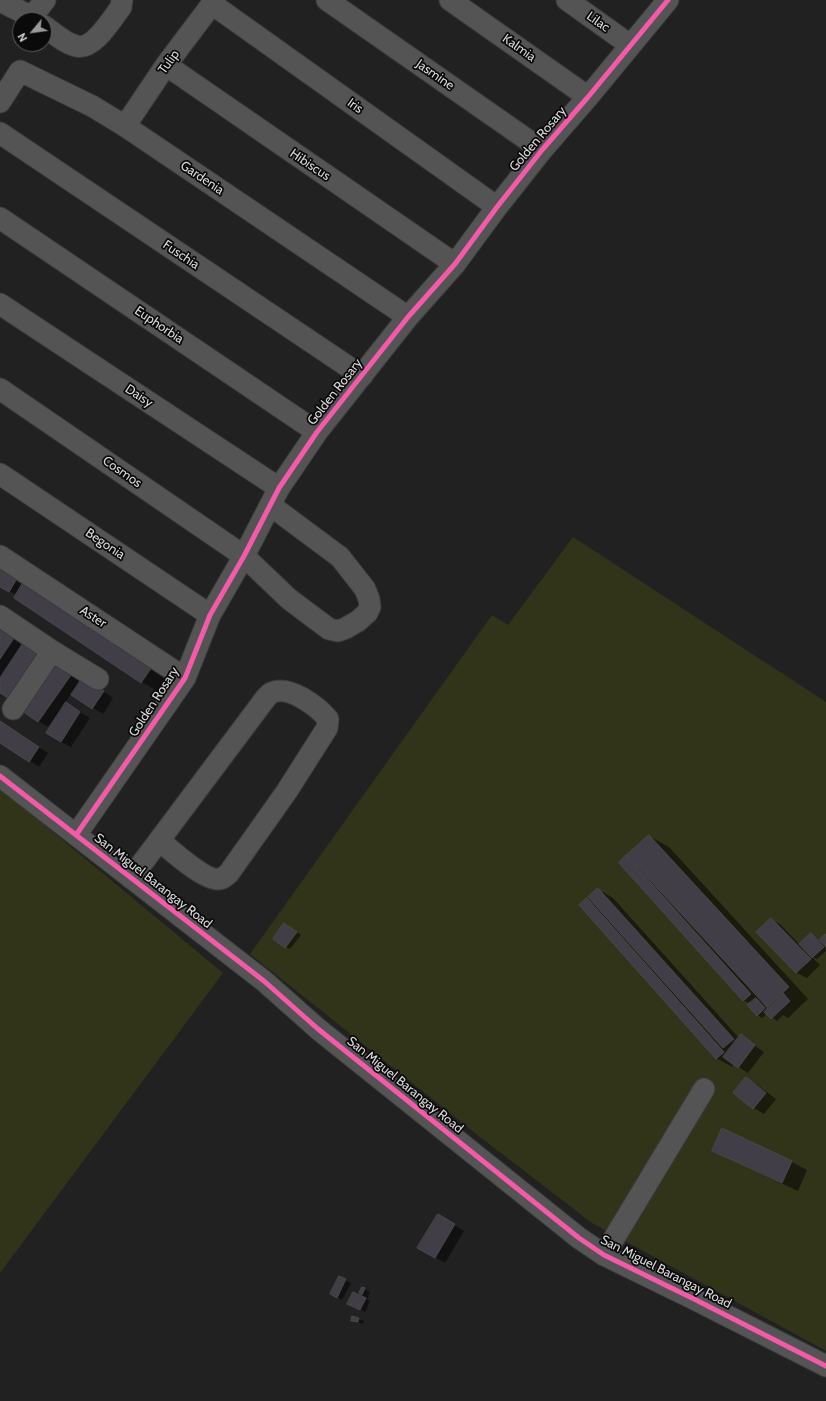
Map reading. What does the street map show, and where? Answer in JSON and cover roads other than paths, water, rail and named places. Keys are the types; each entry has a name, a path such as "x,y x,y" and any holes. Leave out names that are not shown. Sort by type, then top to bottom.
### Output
{"street":[{"path":"40,12 45,0"},
{"path":"52,32 68,43 83,47 94,41 121,7 122,0"},
{"name":"Jasmine","path":"327,0 542,150"},
{"name":"Kalmia","path":"450,0 588,97"},
{"name":"Lilac","path":"566,0 630,45"},
{"name":"Golden Rosary","path":"76,835 185,678 210,615 244,556 274,497 317,432 408,317 455,264 542,150 668,0"},
{"path":"0,1 20,12"},
{"name":"Tulip","path":"124,126 166,66 214,2"},
{"name":"Iris","path":"214,2 497,207"},
{"name":"Hibiscus","path":"166,66 455,264"},
{"name":"Gardenia","path":"0,102 20,71 92,106 408,317"},
{"name":"Fuschia","path":"0,133 362,376"},
{"name":"Euphorbia","path":"0,218 317,432"},
{"name":"Daisy","path":"0,304 274,497 340,557 365,589 370,607 367,613 358,621 346,628 338,631 329,628 289,599 244,556"},
{"name":"Cosmos","path":"0,389 244,556"},
{"name":"Begonia","path":"0,474 210,615"},
{"name":"Aster","path":"0,556 185,678"},
{"path":"0,616 52,651 98,679"},
{"path":"14,709 52,651"},
{"path":"131,878 271,693 282,691 299,696 321,711 328,719 327,728 287,791 229,873 220,879 213,879 200,873 160,841"},
{"name":"San Miguel Barangay Road","path":"0,776 264,981 318,1029 579,1238 604,1255 826,1366"},
{"path":"604,1255 704,1089"}]}
